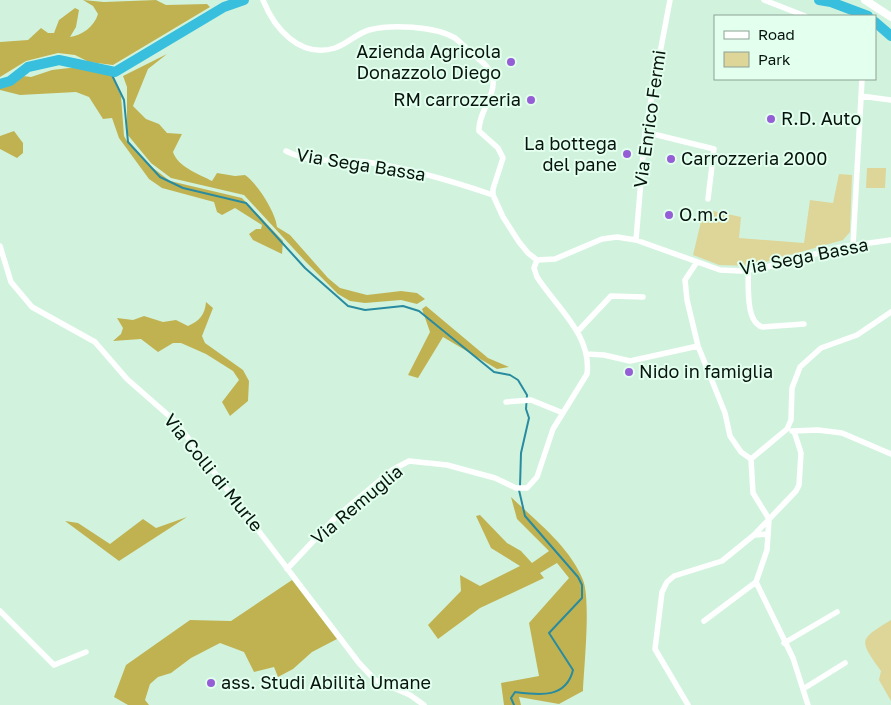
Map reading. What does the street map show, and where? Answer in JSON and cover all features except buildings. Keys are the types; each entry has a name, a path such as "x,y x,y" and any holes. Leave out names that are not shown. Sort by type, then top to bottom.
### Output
{"main road":[{"path":"865,0 891,17"}],"street":[{"path":"263,0 281,33 298,44 316,49 334,48 363,32 389,27 420,28 442,33 456,39 486,65 493,78 492,88 478,128 482,136 498,148 503,156 493,196 528,254 537,260 534,268 537,277 578,331 588,354 604,355 630,361 698,346"},
{"name":"Via Enrico Fermi","path":"636,240 645,132 670,0"},
{"path":"764,0 802,15"},
{"path":"853,245 862,80"},
{"path":"861,96 891,100"},
{"path":"645,132 714,149 708,199"},
{"name":"Via Sega Bassa","path":"286,151 296,156 325,161 367,162 444,179 493,196"},
{"name":"Via Sega Bassa","path":"537,260 554,259 606,238 636,240 720,270 748,271 853,245 891,240"},
{"name":"Via Colli di Murle","path":"0,246 11,282 32,308 95,342 128,379 176,422 240,504 349,652 372,677 383,684 410,695 424,705"},
{"path":"697,262 686,280 687,300 698,346 725,413 730,436 741,452 750,459 753,493 769,519 766,556 756,582 704,621"},
{"path":"748,271 752,315 755,323 762,327 804,324"},
{"path":"578,331 610,296 643,297"},
{"path":"750,459 787,429 790,420 792,388 800,368 820,348 857,335 891,312"},
{"name":"Via Remuglia","path":"287,569 334,519 392,470 409,461 448,465 496,478 516,488 530,486 538,476 549,438 587,374 588,354"},
{"path":"506,402 531,400 563,413"},
{"path":"787,429 794,431 818,430 842,434 891,454"},
{"path":"688,705 655,649 662,592 667,582 674,576 722,561 754,535 799,485 801,453 794,431"},
{"path":"754,535 768,534"},
{"path":"756,582 792,658 808,705"},
{"path":"0,611 54,665 86,652"},
{"path":"784,643 837,612"},
{"path":"803,689 845,663"}],"green space":[{"path":"867,168 886,168 885,188 866,188"},
{"path":"839,174 852,175 850,232 843,240 751,266 719,265 693,255 704,209 741,217 739,238 804,243 810,200 833,203"},
{"path":"891,620 891,701 879,680 881,671 869,653 865,641 872,632"}],"shaded area":[{"path":"83,0 104,2 156,0 166,5 207,4 210,7 113,65 89,62 75,55 58,53 26,61 0,77 0,42 28,40 41,28 48,33 54,33 59,20 75,8 79,10 76,27 70,37 83,32 94,23 98,14 93,6"},
{"path":"167,54 148,69 133,106 146,119 159,124 167,133 182,134 173,152 179,162 212,181 217,173 235,176 245,175 266,199 277,227 290,235 328,278 340,288 367,295 401,291 417,293 425,299 417,304 401,300 365,303 350,301 338,294 305,261 244,195 171,178 151,163 127,134 127,87 123,76"},
{"path":"90,66 110,71 121,96 124,136 128,143 149,165 170,181 242,198 283,241 282,254 253,240 249,234 256,229 261,229 262,225 235,208 222,215 217,212 214,202 162,188 149,179 119,138 112,118 103,119 89,97 76,92 20,95 0,90 0,83 15,75 31,77 52,70 87,68"},
{"path":"14,131 23,143 23,153 17,158 0,149 0,136"},
{"path":"206,302 213,308 202,336 205,343 243,370 249,381 248,401 230,416 222,402 239,380 233,371 206,354 181,343 173,343 158,352 141,339 113,341 121,334 123,328 117,318 133,320 144,316 163,322 176,320 188,326 201,317"},
{"path":"426,306 488,358 509,367 497,369 443,337 418,378 408,375 430,332 422,309"},
{"path":"511,497 570,556 583,580 587,603 587,618 583,691 559,704 519,697 521,705 504,705 501,683 539,676 529,623 569,578 557,563 540,573 544,578 480,608 438,639 428,625 461,591 460,575 480,586 520,566 491,548 476,516 480,515 507,543 521,551 532,563 549,551 517,519"},
{"path":"187,517 119,561 65,521 78,523 110,544 143,519 156,528"},
{"path":"292,580 337,639 312,652 293,669 278,677 274,667 254,672 244,652 220,643 191,658 171,673 158,677 150,684 145,700 149,705 128,705 114,697 126,665 190,620 231,621"}],"waterway":[{"path":"0,84 10,81 28,67 59,60 115,72 224,7 244,0"},
{"path":"819,0 831,2 865,15"},
{"path":"876,23 891,36"},
{"path":"111,73 124,100 128,142 160,177 183,188 246,203 305,268 348,306 365,310 403,306 419,311 494,372 510,375 518,380 527,395 526,409 529,418 521,453 520,486"},
{"path":"514,705 511,698 515,692 550,693 564,686 569,679 573,670 549,633 582,598 582,585 578,577 525,516 519,490"}],"place":[{"name":"Azienda Agricola Donazzolo Diego","path":"511,62"},
{"name":"RM carrozzeria","path":"531,100"},
{"name":"R.D. Auto","path":"771,119"},
{"name":"La bottega del pane","path":"627,154"},
{"name":"Carrozzeria 2000","path":"671,159"},
{"name":"O.m.c","path":"669,215"},
{"name":"Nido in famiglia","path":"629,372"},
{"name":"ass. Studi Abilità Umane","path":"211,683"}]}
